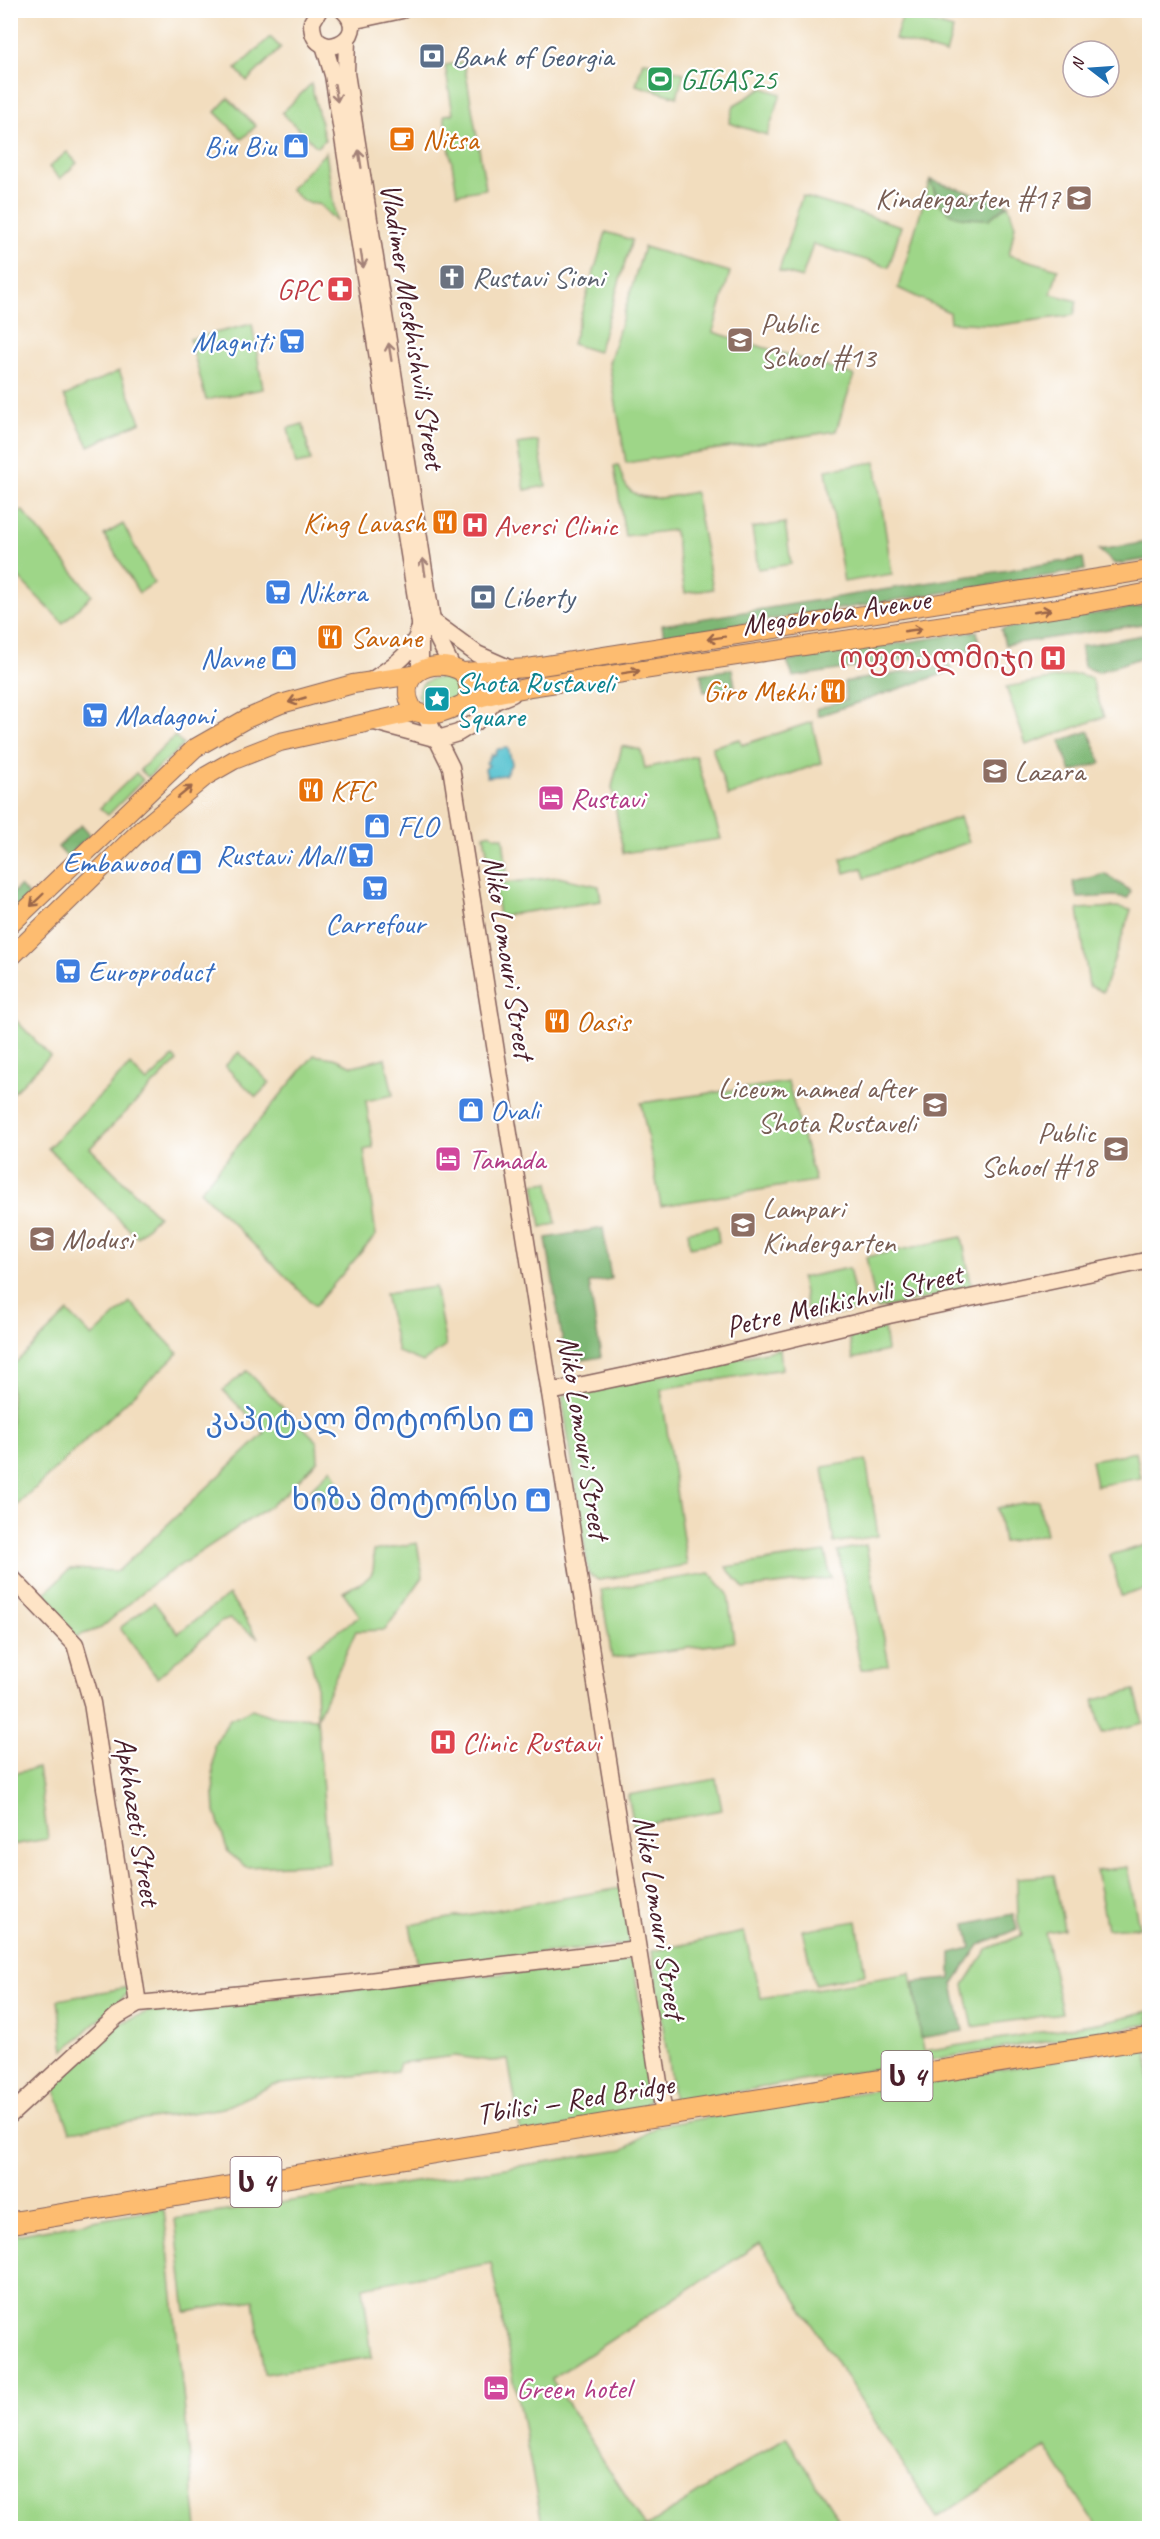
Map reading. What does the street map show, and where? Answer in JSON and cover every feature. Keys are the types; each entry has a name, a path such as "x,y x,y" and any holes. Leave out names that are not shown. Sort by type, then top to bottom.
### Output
{"highway":[{"name":"Tbilisi — Red Bridge","path":"10,2223 664,2114 1149,2038"}],"main road":[{"name":"Megobroba Avenue","path":"513,670 1149,570"},
{"name":"Megobroba Avenue","path":"530,687 1085,604 1149,592"},
{"path":"10,925 195,748 246,719 281,704 339,687 416,673 440,665 457,669 513,670"},
{"path":"457,669 469,686 470,694 463,704"},
{"path":"416,673 408,694 420,714"},
{"path":"10,958 141,830 206,776 234,760 280,742 420,714 445,713 463,704 530,687"}],"street":[{"path":"347,16 402,10"},
{"name":"Vladimer Meskhishvili Street","path":"311,14 314,36 324,45 333,75 426,622"},
{"name":"Vladimer Meskhishvili Street","path":"347,16 352,27 347,39 346,73 426,622"},
{"path":"324,45 333,46 347,39"},
{"path":"426,622 457,669"},
{"path":"426,622 477,654 513,670"},
{"path":"416,673 426,622"},
{"path":"371,681 405,657 426,622"},
{"path":"375,722 438,739 458,734 476,722 495,701 530,687"},
{"path":"458,734 463,704"},
{"path":"420,714 438,739"},
{"name":"Niko Lomouri Street","path":"452,767 458,734"},
{"name":"Niko Lomouri Street","path":"438,739 452,767 664,2114"},
{"name":"Petre Melikishvili Street","path":"550,1392 1149,1260"},
{"name":"Apkhazeti Street","path":"10,1576 75,1644 83,1668 92,1702 138,2004"},
{"path":"10,2115 117,2016 138,2004 335,1985 637,1949"}],"green space":[{"path":"903,14 953,29 946,54 895,39"},
{"path":"270,37 281,48 247,81 236,69"},
{"name":"GIGAS25","path":"643,61 684,73 677,97 636,85"},
{"path":"464,62 486,189 457,194 444,115 453,114 445,65"},
{"path":"311,84 325,140 317,147 282,113"},
{"path":"763,88 781,94 767,135 729,123 734,105"},
{"path":"228,98 256,126 242,139 215,112"},
{"path":"67,152 77,163 60,179 49,167"},
{"path":"326,152 336,221 320,205 303,201 290,189"},
{"path":"930,180 939,205 989,219 1008,204 1015,226 1009,255 1058,269 1051,294 1077,301 1074,315 1000,325 950,322 949,312 898,288"},
{"path":"930,180 1008,204 989,219 957,216 945,209"},
{"path":"802,196 901,226 889,267 813,244 802,278 779,271"},
{"path":"606,232 632,240 598,352 572,344"},
{"name":"Public School #13","path":"644,247 730,272 713,332 854,375 836,431 626,463 609,363"},
{"path":"252,324 263,389 206,400 190,339"},
{"path":"119,371 141,422 89,446 64,396"},
{"path":"303,424 311,461 296,464 288,428"},
{"path":"538,441 546,486 525,490 517,444"},
{"path":"875,462 892,574 844,582 826,470"},
{"path":"618,465 627,487 633,493 641,496 660,498 695,492 713,589 685,593 674,530 625,536 614,466"},
{"path":"22,510 92,595 63,623 11,570 11,521"},
{"path":"785,523 791,564 758,569 752,528"},
{"path":"123,524 154,583 139,593 104,535"},
{"path":"1149,542 1149,559 1115,564 1099,550"},
{"path":"1083,558 1085,570 664,637 662,625"},
{"path":"1149,605 1149,623 1005,645 1001,629"},
{"path":"977,631 980,648 793,677 787,661"},
{"path":"1149,634 1149,655 1098,672 1084,667 1081,646"},
{"path":"950,665 952,671 818,716 816,709 846,700 844,682"},
{"path":"732,669 735,686 704,692 701,674"},
{"path":"1078,674 1091,678 1104,717 1026,745 1006,687"},
{"path":"444,678 458,684 462,693 447,707 424,706 418,695 422,684 431,679"},
{"path":"812,722 821,763 728,796 712,747 740,739 742,745"},
{"path":"1089,731 1101,763 1071,772 1060,741"},
{"path":"175,736 183,745 148,777 140,770"},
{"path":"622,746 641,750 645,768 696,756 721,839 623,853 612,787"},
{"path":"136,773 143,780 108,815 100,808"},
{"path":"960,817 969,842 865,878 862,868 845,873 841,859"},
{"path":"81,825 90,835 67,857 58,847"},
{"path":"490,833 496,837 503,837 507,872 491,876 484,835"},
{"path":"1105,874 1131,891 1128,898 1115,896 1078,898 1073,882"},
{"path":"558,877 599,886 601,901 499,916 494,884"},
{"path":"20,886 29,896 11,913 11,895"},
{"path":"1117,907 1131,910 1103,992 1089,986 1078,909"},
{"path":"11,1015 50,1056 11,1095"},
{"path":"239,1052 270,1083 256,1097 225,1066"},
{"path":"314,1055 334,1058 353,1066 385,1058 393,1095 366,1101 373,1148 364,1150 376,1235 315,1306 200,1191"},
{"path":"173,1057 177,1061 90,1148 158,1216 137,1237 48,1148 130,1065 147,1082"},
{"path":"788,1082 815,1181 661,1206 641,1103"},
{"path":"549,1182 556,1224 541,1227 534,1184"},
{"path":"717,1226 719,1242 690,1247 688,1231"},
{"path":"603,1228 611,1279 589,1283 601,1357 566,1363 546,1238"},
{"path":"962,1237 972,1289 877,1309 866,1257"},
{"path":"849,1268 858,1310 809,1320 801,1278"},
{"path":"435,1287 446,1346 423,1362 398,1352 385,1294"},
{"path":"130,1302 178,1353 11,1511 11,1367 68,1312 92,1337"},
{"path":"884,1328 887,1351 853,1359 849,1335"},
{"path":"780,1349 782,1369 661,1389 687,1565 599,1580 589,1575 562,1396"},
{"path":"247,1371 317,1441 318,1460 284,1495 266,1509 153,1583 101,1628 75,1637 39,1599 70,1569 118,1571 265,1433 223,1390"},
{"path":"1136,1452 1141,1478 1096,1486 1091,1460"},
{"path":"866,1460 878,1536 834,1543 823,1467"},
{"path":"332,1468 344,1495 340,1504 324,1505 311,1489"},
{"path":"1038,1500 1046,1534 1003,1542 997,1508"},
{"path":"417,1543 423,1577 385,1630 356,1631 317,1718 316,1679 308,1652 360,1616 343,1592 364,1581 372,1573 373,1551"},
{"path":"1149,1544 1149,1588 1121,1596 1110,1555"},
{"path":"866,1545 889,1665 861,1670 838,1551"},
{"path":"825,1552 831,1578 744,1589 726,1567"},
{"path":"710,1573 728,1594 734,1642 612,1658 601,1590"},
{"path":"229,1595 258,1638 230,1619 221,1622 157,1678 120,1628 154,1602 178,1633"},
{"path":"1135,1690 1143,1723 1102,1733 1094,1700"},
{"path":"252,1709 271,1716 317,1718 329,1863 246,1867 228,1852 215,1812 214,1745 230,1719"},
{"path":"38,1768 48,1839 11,1845 11,1774"},
{"path":"716,1779 722,1810 634,1826 628,1795"},
{"path":"1127,1867 1139,1927 1107,1929 1096,1871"},
{"path":"1054,1875 1064,1929 1045,1932 1062,2013 973,2027 964,1985 987,1949 1022,1935 1018,1922 1017,1878"},
{"path":"620,1888 630,1944 418,1966 410,1925"},
{"path":"1013,1914 1017,1929 979,1945 953,1984 963,2031 920,2038 914,1982 951,1979 951,1953 971,1948 966,1924"},
{"path":"857,1921 865,1974 815,1984 802,1930"},
{"path":"744,1932 761,1998 911,1973 924,2051 1103,2022 1149,2011 1149,2024 674,2102 652,1951"},
{"path":"633,1960 653,2094 638,2115 521,2134 508,2060 491,2061 455,2056 400,2063 397,2071 273,2085 223,2108 70,2131 52,2082 117,2025 149,2011"},
{"path":"129,1987 127,1994 64,2051 58,2000"},
{"path":"1149,2045 1149,2528 1098,2528 1046,2447 937,2518 760,2243 551,2379 646,2527 786,2437 845,2528 543,2528 491,2263 363,2287 372,2357 264,2374 254,2300 186,2312 175,2219 623,2150 657,2126"},
{"path":"164,2210 197,2528 11,2528 11,2236"}],"water":[{"path":"508,748 512,763 505,775 487,777 485,769 489,765 486,763 492,754 494,755 498,749"}],"place":[{"name":"Bank of Georgia","path":"432,56"},
{"name":"GIGAS25","path":"660,79"},
{"name":"Nitsa","path":"402,139"},
{"name":"Biu Biu","path":"296,146"},
{"name":"Kindergarten #17","path":"1079,198"},
{"name":"Rustavi Sioni","path":"452,277"},
{"name":"GPC","path":"340,289"},
{"name":"Public School #13","path":"740,340"},
{"name":"Magniti","path":"292,341"},
{"name":"King Lavash","path":"445,522"},
{"name":"Aversi Clinic","path":"475,525"},
{"name":"Nikora","path":"278,592"},
{"name":"Liberty","path":"483,597"},
{"name":"Savane","path":"330,637"},
{"name":"Navne","path":"284,658"},
{"name":"ოფთალმიჯი","path":"1053,658"},
{"name":"Giro Mekhi","path":"833,691"},
{"name":"Shota Rustaveli Square","path":"437,699"},
{"name":"Madagoni","path":"95,715"},
{"name":"Lazara","path":"995,771"},
{"name":"KFC","path":"311,790"},
{"name":"Rustavi","path":"551,798"},
{"name":"FLO","path":"377,826"},
{"name":"Rustavi Mall","path":"361,855"},
{"name":"Embawood","path":"189,862"},
{"name":"Carrefour","path":"375,888"},
{"name":"Europroduct","path":"68,971"},
{"name":"Oasis","path":"557,1021"},
{"name":"Liceum named after Shota Rustaveli","path":"935,1105"},
{"name":"Ovali","path":"471,1110"},
{"name":"Public School #18","path":"1116,1149"},
{"name":"Tamada","path":"448,1159"},
{"name":"Lampari Kindergarten","path":"743,1225"},
{"name":"Modusi","path":"42,1239"},
{"name":"კაპიტალ მოტორსი","path":"521,1420"},
{"name":"ხიზა მოტორსი","path":"538,1500"},
{"name":"Clinic Rustavi","path":"443,1742"},
{"name":"Green hotel","path":"496,2388"}]}
